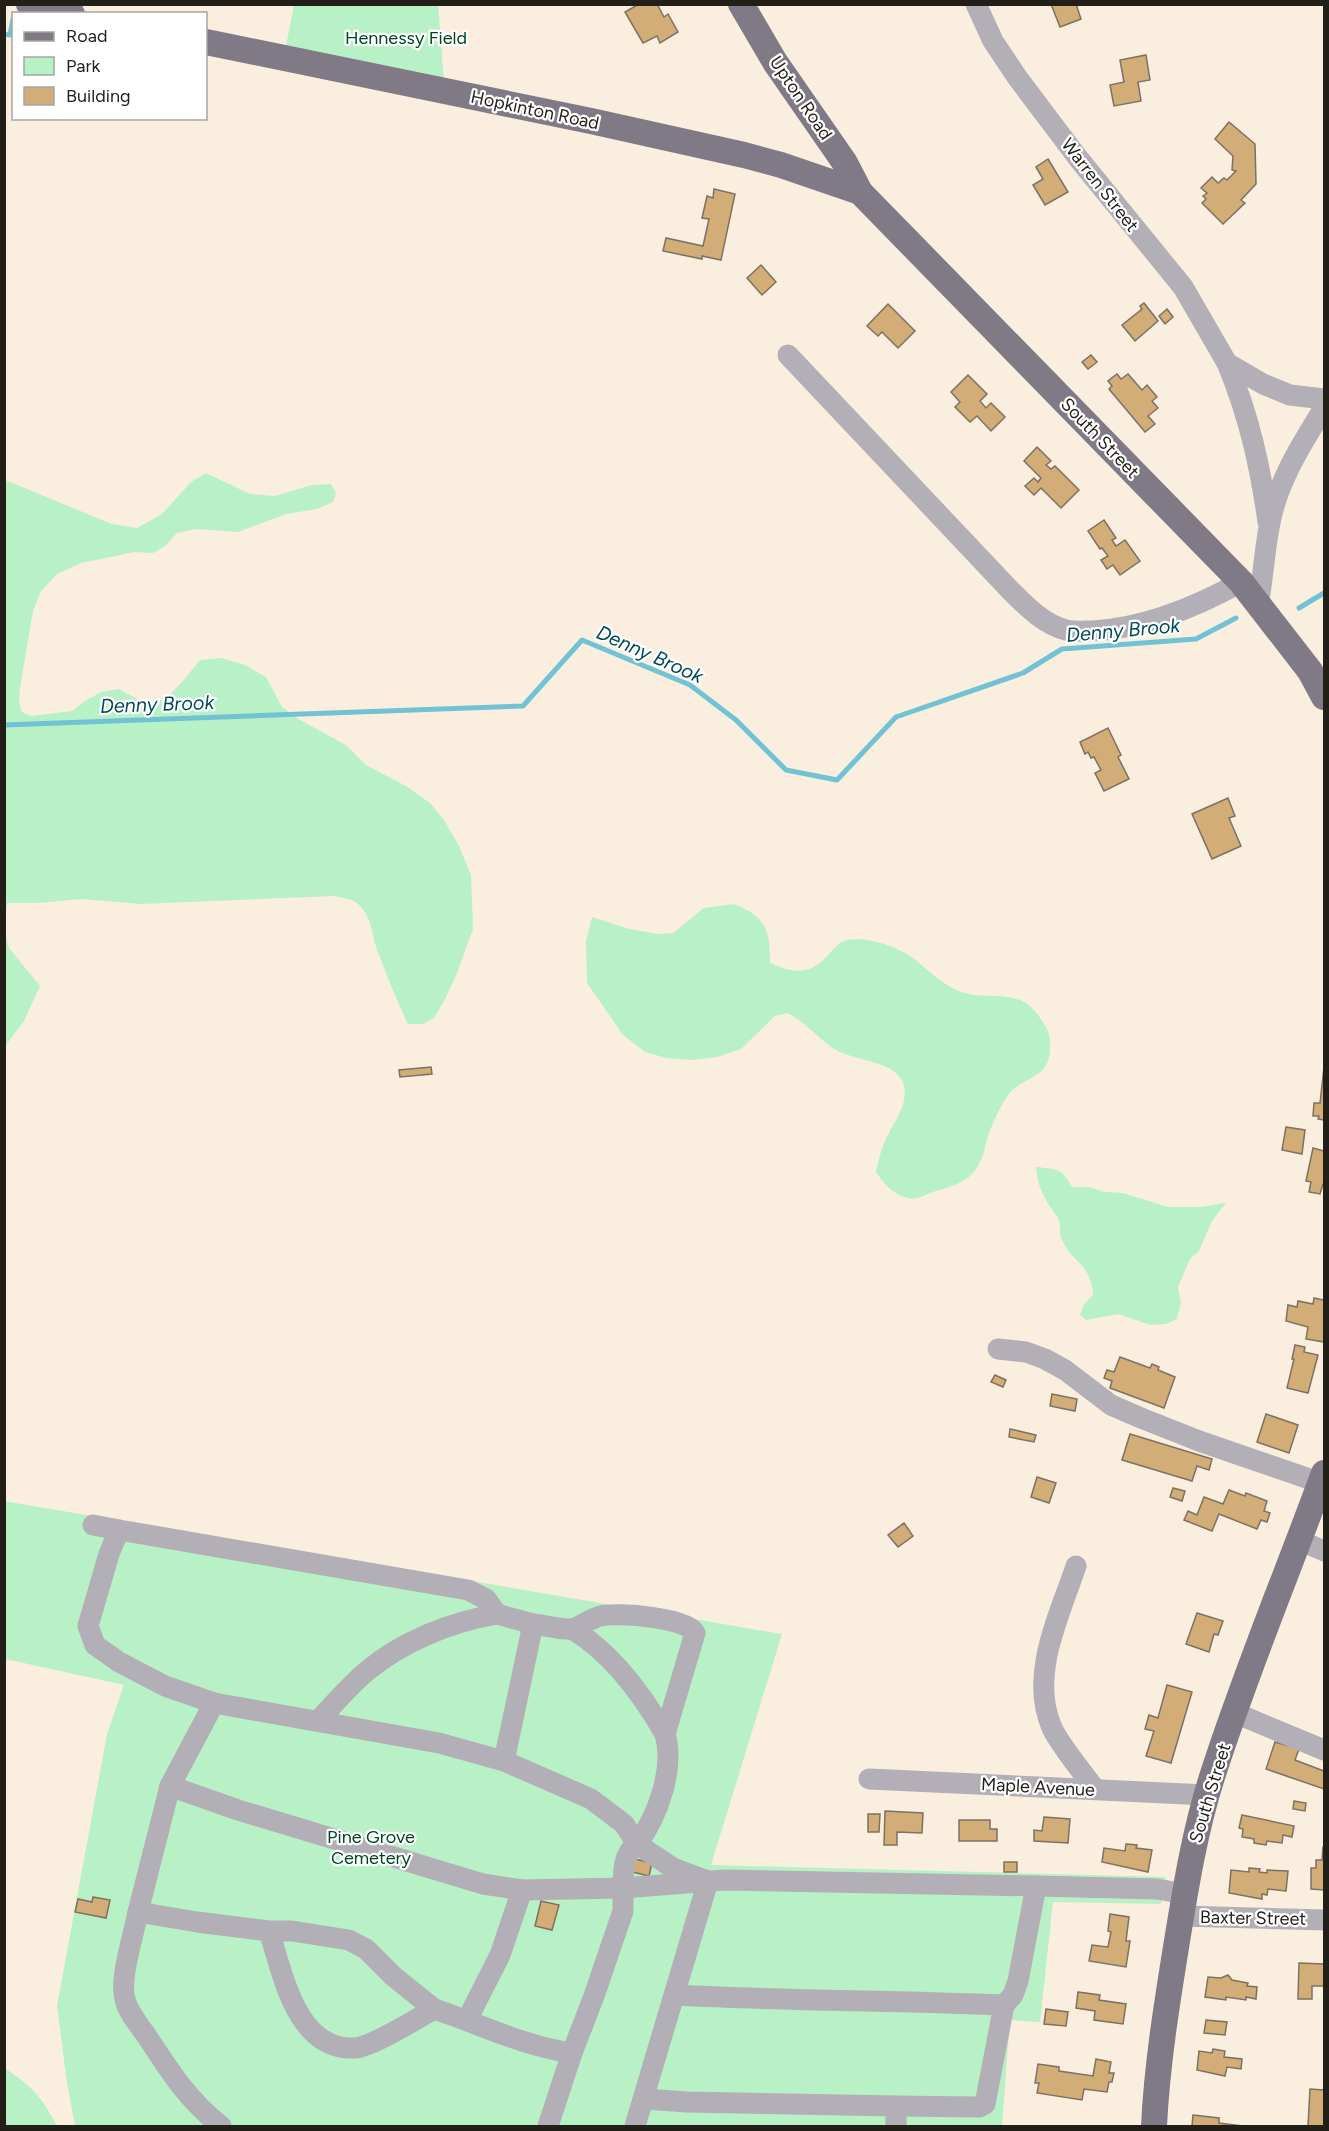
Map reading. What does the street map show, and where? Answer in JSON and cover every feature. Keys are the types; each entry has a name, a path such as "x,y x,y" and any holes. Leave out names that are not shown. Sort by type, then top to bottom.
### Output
{"main road":[{"path":"29,4 63,12"},
{"name":"Upton Road","path":"741,4 776,62 845,163 860,192"},
{"name":"Hopkinton Road","path":"207,42 591,121 744,155 860,192"},
{"name":"South Street","path":"860,192 1241,582 1310,671 1324,697"},
{"name":"South Street","path":"1154,2127 1162,2043 1183,1905 1192,1853 1207,1795 1235,1713 1323,1478"}],"street":[{"name":"Warren Street","path":"976,4 993,41 1017,77 1078,158 1183,287 1227,363 1246,411 1256,450 1269,526"},
{"path":"788,355 1010,590 1047,622 1066,630 1110,630 1178,612 1241,582"},
{"name":"Warren Street","path":"1227,363 1263,384 1290,395 1324,399"},
{"path":"1258,605 1269,526 1281,487 1297,451 1324,408"},
{"path":"999,1349 1026,1352 1045,1359 1065,1370 1111,1405 1141,1418 1199,1441 1323,1478"},
{"path":"93,1525 468,1590 486,1599 497,1614"},
{"path":"119,1530 109,1554 88,1626 95,1645 119,1662 165,1686 214,1703 439,1743 504,1761 591,1799 624,1824 637,1844 673,1869 708,1881"},
{"path":"1299,1540 1324,1551"},
{"path":"1076,1566 1049,1646 1043,1674 1044,1701 1053,1730 1095,1789"},
{"path":"318,1721 367,1671 400,1649 436,1631 468,1619 497,1614 534,1624 572,1629 590,1640 642,1696 665,1734 669,1749 666,1777 649,1828 627,1853 623,1874 623,1911 548,2127"},
{"path":"572,1629 588,1620 604,1615 667,1620 694,1629 695,1636 665,1734"},
{"path":"504,1761 534,1624"},
{"path":"214,1703 170,1786 138,1912 124,1985 125,1998 133,2016 181,2088 221,2127"},
{"path":"1235,1713 1324,1750"},
{"name":"Maple Avenue","path":"869,1779 1207,1795"},
{"path":"170,1786 238,1810 483,1884 522,1890 623,1888 708,1881"},
{"path":"635,2127 708,1881"},
{"name":"Baxter Street","path":"708,1881 1156,1889 1183,1905 1324,1920"},
{"path":"644,2099 896,2116 979,2107 985,2104 1004,2005 1013,1995 1018,1981 1036,1886"},
{"path":"467,2020 500,1955 522,1890"},
{"path":"138,1912 349,1940 366,1949 415,1996 434,2008 511,2038 548,2049 572,2053"},
{"path":"269,1931 298,2016 311,2032 326,2041 357,2048 410,2024 434,2008"},
{"path":"675,1995 746,1999 898,2000 1004,2005"}],"green space":[{"name":"Hennessy Field","path":"294,5 438,5 444,80 286,46"},
{"path":"206,473 250,494 275,496 312,485 331,484 336,493 333,502 317,509 286,514 238,532 196,529 177,533 165,546 153,553 135,552 81,563 57,574 41,591 33,611 20,688 19,703 22,712 31,716 72,711 101,692 119,689 149,705 171,693 200,660 222,658 245,665 266,677 282,707 300,720 346,745 366,765 406,786 430,803 444,820 459,846 471,875 473,929 444,1001 434,1018 423,1024 408,1024 376,948 370,922 363,910 353,901 336,896 141,904 82,899 7,903 5,923 5,480 112,524 137,528 162,514 191,482"},
{"path":"734,904 753,914 764,926 769,941 770,963 778,966 800,971 807,970 814,967 836,946 845,941 856,939 873,941 907,954 942,981 961,992 1017,999 1034,1010 1049,1033 1049,1058 1046,1066 1008,1095 992,1125 980,1162 969,1177 958,1184 914,1199 897,1194 889,1188 876,1172 884,1142 903,1104 904,1087 900,1078 883,1065 838,1051 787,1013 775,1016 741,1049 717,1057 691,1060 666,1058 645,1052 623,1035 587,983 586,941 592,917 629,929 658,934 673,933 704,908"},
{"path":"4,929 9,948 40,986 24,1021 5,1046"},
{"path":"1036,1167 1058,1171 1065,1176 1072,1187 1089,1187 1105,1192 1123,1193 1168,1207 1200,1207 1226,1203 1212,1221 1199,1251 1190,1259 1178,1287 1181,1303 1177,1319 1166,1324 1150,1325 1118,1314 1086,1320 1080,1315 1084,1304 1093,1295 1092,1284 1085,1270 1062,1240 1059,1221 1042,1193"},
{"name":"Pine Grove Cemetery","path":"4,1501 782,1634 711,1865 1166,1877 1161,1904 1053,1902 1040,2022 1010,2020 1002,2126 75,2126 57,2006 107,1734 124,1685 5,1659"},
{"path":"5,2068 36,2093 57,2126 5,2126"}],"building":[{"path":"639,4 657,4 664,17 668,14 678,32 660,43 657,36 643,43 625,12"},
{"path":"1051,4 1076,4 1081,19 1060,27"},
{"path":"1146,55 1150,80 1138,82 1141,101 1114,106 1110,85 1124,82 1120,60"},
{"path":"1229,122 1255,144 1256,184 1241,200 1245,203 1223,224 1202,203 1206,199 1203,196 1207,193 1201,188 1212,177 1218,183 1224,178 1227,180 1236,171 1232,170 1233,156 1215,139"},
{"path":"1048,159 1068,192 1045,205 1033,185 1043,179 1036,167"},
{"path":"714,189 735,194 721,260 702,256 702,259 663,251 666,238 703,246 709,219 702,218 707,196 713,198"},
{"path":"761,265 776,282 762,295 747,278"},
{"path":"1144,303 1158,321 1135,341 1122,325 1142,309 1140,306"},
{"path":"888,304 915,331 898,348 882,332 878,336 867,326"},
{"path":"1167,309 1173,317 1165,324 1159,316"},
{"path":"1091,355 1097,362 1088,369 1082,362"},
{"path":"1117,374 1121,379 1128,374 1142,390 1147,385 1157,397 1152,401 1158,408 1148,416 1155,424 1145,432 1109,389 1112,386 1108,381"},
{"path":"968,375 987,394 980,401 986,408 991,403 1005,417 991,431 977,416 970,422 955,407 960,402 951,392"},
{"path":"1037,447 1051,461 1046,465 1051,469 1055,466 1079,490 1061,508 1041,488 1034,495 1025,486 1034,478 1038,482 1041,478 1024,461"},
{"path":"1104,520 1116,538 1112,540 1116,546 1125,540 1140,561 1120,575 1113,565 1107,569 1101,560 1108,556 1102,548 1100,549 1088,531"},
{"path":"1108,728 1129,779 1104,791 1095,773 1101,770 1094,757 1091,758 1088,752 1085,754 1080,742"},
{"path":"1228,798 1235,816 1229,818 1241,846 1212,859 1192,814"},
{"path":"431,1067 432,1074 400,1077 399,1070"},
{"path":"1324,1067 1324,1120 1318,1119 1319,1116 1313,1116 1314,1103 1320,1103"},
{"path":"1286,1127 1305,1130 1302,1154 1282,1150"},
{"path":"1313,1148 1324,1151 1324,1184 1320,1194 1309,1192 1311,1182 1306,1181"},
{"path":"1314,1298 1324,1300 1324,1342 1306,1339 1308,1327 1286,1321 1288,1305 1297,1307 1298,1301 1313,1304"},
{"path":"1295,1345 1305,1347 1304,1352 1318,1355 1308,1393 1287,1388"},
{"path":"1120,1357 1150,1368 1152,1364 1159,1367 1158,1370 1175,1377 1164,1408 1110,1388 1112,1381 1104,1378 1107,1370 1114,1372"},
{"path":"995,1375 1006,1380 1003,1387 991,1382"},
{"path":"1052,1394 1077,1399 1075,1411 1050,1406"},
{"path":"1266,1414 1298,1425 1289,1453 1257,1442"},
{"path":"1010,1429 1036,1435 1034,1442 1009,1437"},
{"path":"1130,1434 1212,1459 1209,1470 1197,1466 1192,1481 1122,1460"},
{"path":"1037,1477 1056,1483 1049,1503 1031,1497"},
{"path":"1173,1488 1185,1491 1182,1501 1170,1497"},
{"path":"1229,1490 1245,1496 1246,1493 1267,1501 1264,1511 1270,1513 1267,1522 1261,1520 1257,1529 1219,1514 1212,1531 1184,1520 1188,1511 1197,1515 1204,1497 1223,1504"},
{"path":"904,1523 913,1536 898,1547 888,1535"},
{"path":"1197,1613 1223,1621 1218,1635 1214,1634 1209,1652 1186,1644"},
{"path":"1167,1685 1192,1692 1171,1763 1146,1756 1154,1731 1145,1729 1149,1715 1158,1718"},
{"path":"1275,1742 1299,1749 1295,1760 1324,1771 1324,1789 1266,1769"},
{"path":"1294,1801 1306,1803 1305,1811 1293,1809"},
{"path":"885,1811 923,1813 922,1833 897,1832 897,1845 884,1845"},
{"path":"868,1814 880,1814 879,1832 868,1832"},
{"path":"1242,1815 1294,1826 1292,1837 1283,1835 1282,1843 1267,1841 1266,1845 1254,1843 1254,1839 1242,1837 1243,1829 1239,1828"},
{"path":"1044,1817 1070,1819 1068,1843 1034,1841 1034,1830 1042,1831"},
{"path":"959,1820 990,1820 990,1829 997,1829 997,1841 959,1841"},
{"path":"1126,1844 1152,1850 1148,1872 1102,1862 1104,1848 1125,1851"},
{"path":"1323,1847 1324,1890 1311,1889 1311,1868 1316,1868 1316,1860 1322,1860"},
{"path":"631,1858 652,1863 649,1876 628,1871"},
{"path":"1004,1862 1017,1862 1017,1872 1004,1872"},
{"path":"1249,1868 1260,1869 1259,1872 1267,1873 1267,1870 1288,1871 1286,1891 1268,1889 1267,1895 1262,1894 1262,1899 1229,1893 1231,1870 1249,1872"},
{"path":"93,1897 110,1900 106,1918 75,1912 78,1899 92,1902"},
{"path":"541,1901 559,1905 552,1930 535,1926"},
{"path":"1110,1914 1129,1917 1126,1941 1130,1941 1126,1967 1089,1961 1092,1945 1108,1947 1111,1932 1108,1931"},
{"path":"1299,1963 1324,1964 1324,1986 1312,1986 1312,1999 1298,1999"},
{"path":"1228,1975 1232,1980 1257,1987 1256,1999 1226,1997 1226,2000 1205,1997 1208,1977 1221,1978"},
{"path":"1078,1992 1100,1995 1099,2000 1126,2004 1123,2024 1094,2020 1095,2011 1076,2008"},
{"path":"1046,2009 1068,2012 1066,2026 1044,2024"},
{"path":"1206,2020 1227,2022 1225,2035 1204,2033"},
{"path":"1213,2049 1225,2051 1224,2057 1242,2059 1241,2069 1227,2067 1225,2076 1197,2070 1199,2051 1212,2053"},
{"path":"1096,2059 1111,2062 1109,2073 1114,2073 1107,2092 1084,2089 1082,2100 1037,2093 1039,2083 1035,2083 1038,2064 1059,2067 1059,2071 1093,2076"},
{"path":"1310,2089 1324,2090 1324,2126 1308,2126"},
{"path":"1193,2115 1219,2118 1219,2123 1243,2126 1192,2126"}],"waterway":[{"path":"4,34 10,35 12,24"},
{"name":"Denny Brook","path":"1299,608 1324,593"},
{"name":"Denny Brook","path":"4,725 523,706 582,640 690,685 736,720 786,770 837,780 896,717 1023,673 1062,649 1196,639 1236,618"}]}
